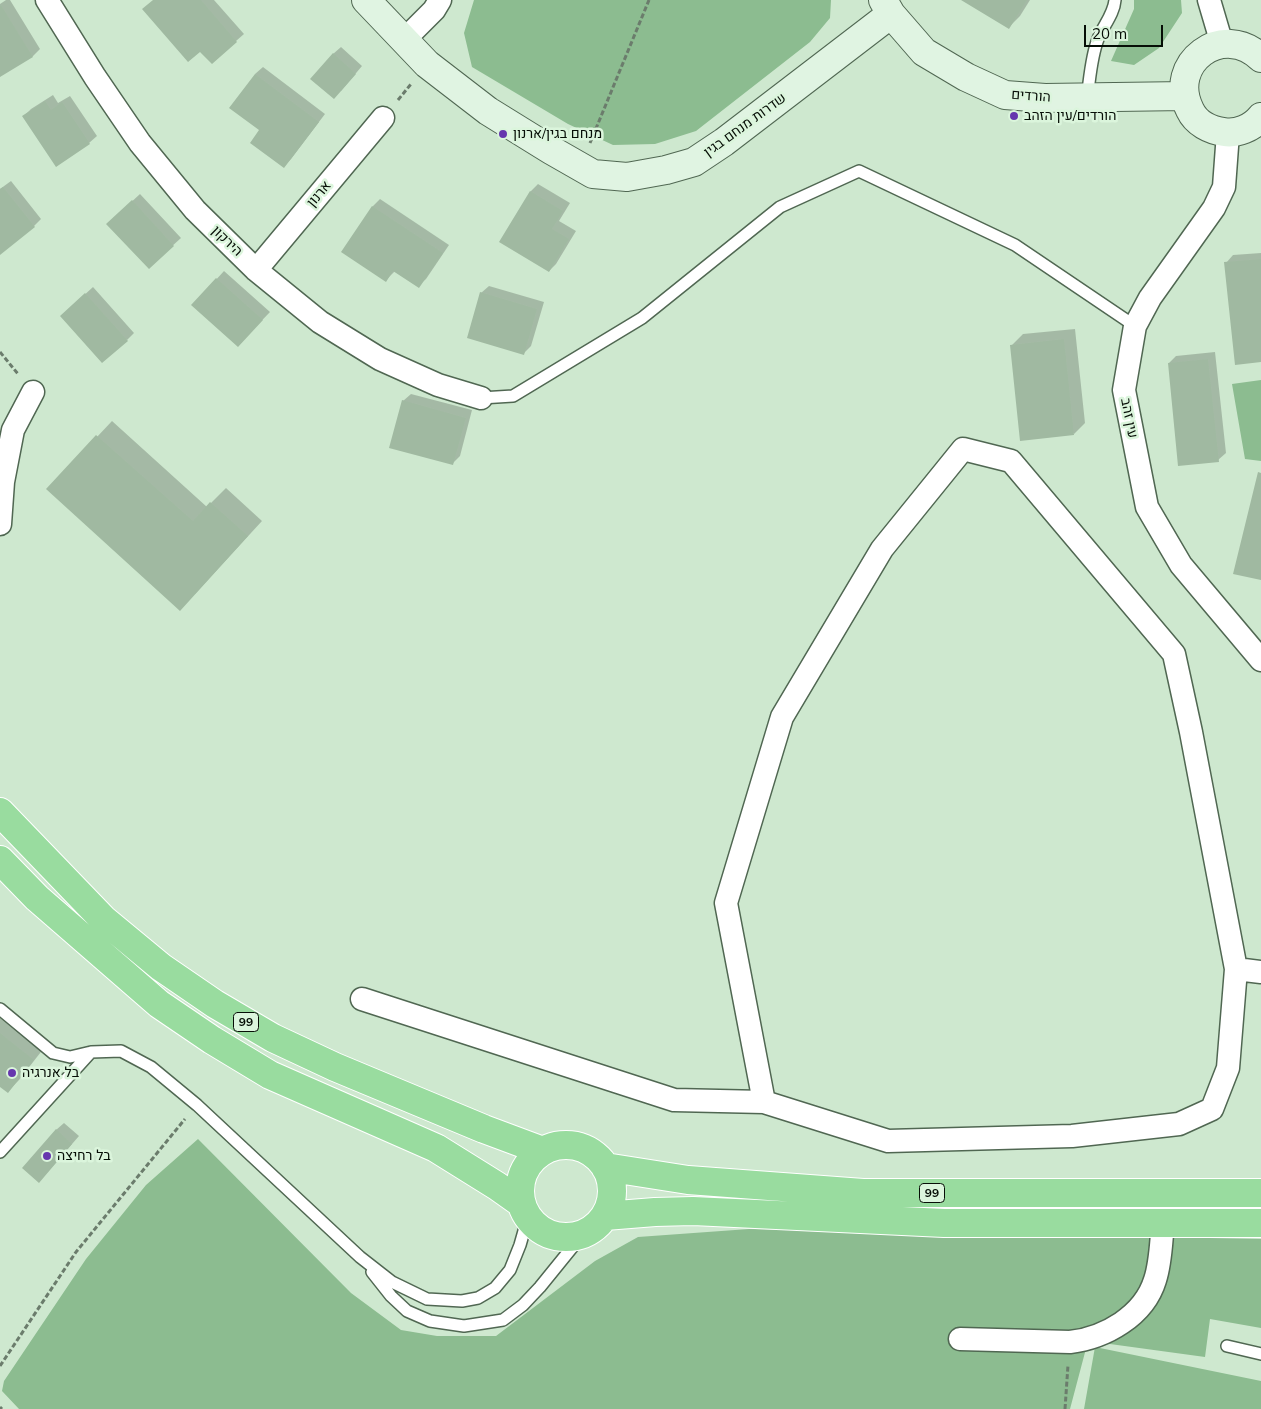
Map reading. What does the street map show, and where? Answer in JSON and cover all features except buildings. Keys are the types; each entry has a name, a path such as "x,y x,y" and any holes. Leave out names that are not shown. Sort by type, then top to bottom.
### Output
{"highway":[{"name":"99","path":"0,812 103,919 161,967 215,1004 273,1038 326,1063 484,1130 543,1151"},
{"name":"99","path":"0,860 37,898 152,999 212,1040 270,1075 436,1148 497,1186 524,1210 538,1228 552,1236 567,1238 583,1234"},
{"path":"524,1210 520,1188 523,1173 532,1161 543,1151 556,1146 584,1149 596,1156 605,1166 612,1192 610,1205 605,1216 596,1227 583,1234"},
{"name":"99","path":"605,1166 688,1180 863,1193 1261,1194"},
{"name":"99","path":"605,1216 692,1211 944,1223 1261,1223"}],"street":[{"name":"הירקון","path":"47,0 95,77 140,143 195,210 256,270 320,322 380,359 438,385 481,398"},
{"name":"שדרות מנחם בגין","path":"366,0 427,64 488,111 594,174 627,177 666,170 694,162 724,142 887,7"},
{"path":"404,40 434,10 440,0"},
{"path":"1209,0 1222,44"},
{"name":"הורדים","path":"887,7 924,52 966,77 1005,95 1046,98 1185,96"},
{"path":"1261,58 1254,51 1240,45 1222,44 1213,46 1199,53 1187,70 1183,85 1185,100 1192,114 1203,125 1228,133 1243,130 1261,118"},
{"name":"ארנון","path":"256,270 383,118"},
{"name":"עין זהב","path":"1228,133 1224,187 1214,208 1150,298 1135,326 1124,390 1147,507 1181,565 1261,660"},
{"path":"0,524 3,482 13,430 32,392"},
{"path":"362,999 674,1100 764,1102 888,1141 1072,1136 1178,1124 1212,1109 1228,1068 1236,969 1192,732 1174,654 1011,461 962,449 882,549 782,717 726,903 764,1102"},
{"path":"1236,969 1261,972"},
{"path":"960,1339 1070,1342 1083,1340 1116,1327 1130,1317 1145,1300 1155,1281 1163,1223"}],"lane":[{"path":"1087,98 1093,56 1098,40 1114,8 1115,0"},
{"path":"481,398 513,396 642,318 780,207 859,171 1015,245 1135,326"},
{"path":"0,1009 53,1053 70,1057 91,1052 121,1051 151,1068 197,1104 360,1257 392,1282 427,1298 462,1301 478,1298 495,1288 510,1270 520,1245 524,1210"},
{"path":"0,1152 91,1052"},
{"path":"360,1257 391,1296 407,1311 430,1321 464,1326 503,1320 523,1305 583,1234"},
{"path":"1227,1346 1261,1354"}],"path":[{"path":"580,166 649,0"},
{"path":"383,118 427,64"},
{"path":"0,1366 76,1252 197,1104"},
{"path":"1065,1409 1070,1342"}],"green space":[{"path":"474,0 831,0 830,18 810,42 696,131 655,144 613,145 568,124 472,67 464,33"},
{"path":"1134,0 1181,0 1182,13 1159,48 1134,65 1111,61 1134,9"},
{"path":"1261,380 1261,461 1245,459 1232,384"},
{"path":"198,1139 351,1293 401,1330 437,1336 496,1336 595,1261 638,1237 749,1229 1261,1239 1261,1328 1210,1319 1205,1357 1088,1341 1070,1409 19,1409 2,1391 4,1381 86,1259 146,1185"},
{"path":"1095,1347 1261,1381 1261,1409 1084,1409"}],"place":[{"name":"הורדים/עין הזהב","path":"1014,116"},
{"name":"מנחם בגין/ארנון","path":"503,134"},
{"name":"בל אנרגיה","path":"12,1073"},
{"name":"בל רחיצה","path":"47,1156"}]}
